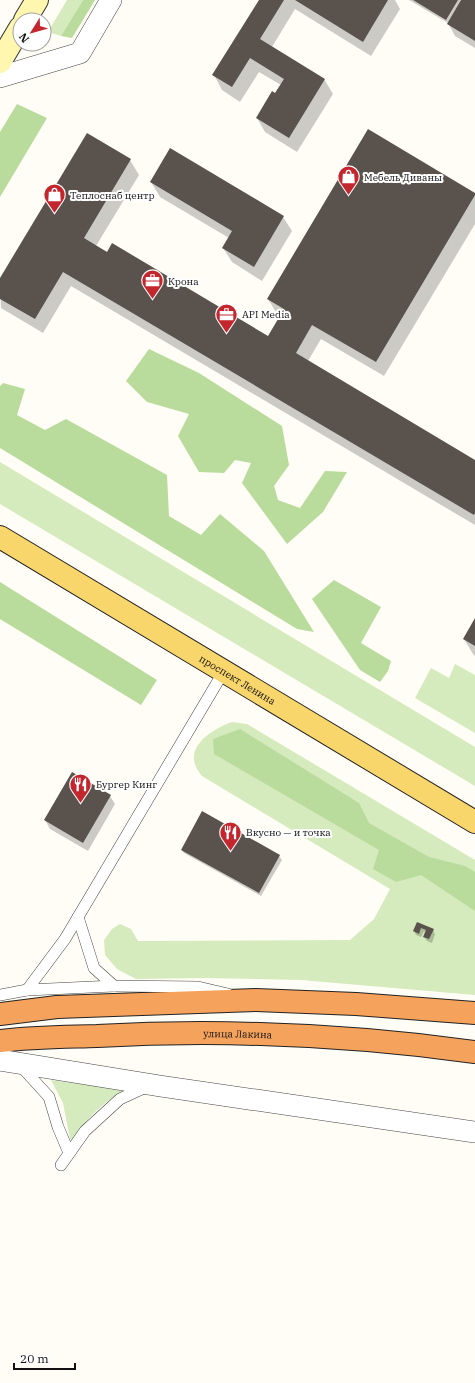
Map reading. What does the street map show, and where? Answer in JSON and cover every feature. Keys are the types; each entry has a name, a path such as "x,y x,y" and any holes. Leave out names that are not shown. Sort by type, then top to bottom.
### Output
{"highway":[{"path":"0,1014 58,1007 256,1000 356,1004 475,1013"},
{"name":"улица Лакина","path":"0,1041 147,1033 290,1034 420,1044 475,1052"}],"main road":[{"path":"30,12 37,0"},
{"path":"0,62 12,42"},
{"name":"проспект Ленина","path":"0,537 475,822"}],"street":[{"path":"0,78 80,52 111,0"},
{"path":"9,1062 475,1132"}],"lane":[{"path":"27,990 65,939 224,671"},
{"path":"78,917 94,968 114,986"},
{"path":"0,994 27,990 114,986 198,987 256,1000"},
{"path":"9,1062 48,1097 69,1153"},
{"path":"61,1165 85,1131 120,1099 152,1084"}],"green space":[{"path":"67,0 83,0 61,36 52,33 52,25"},
{"path":"83,0 95,0 72,38 61,36"},
{"path":"17,104 47,118 0,197 0,132"},
{"path":"149,349 199,373 282,426 289,465 274,486 278,500 300,508 325,471 347,472 323,512 287,544 242,483 251,463 235,460 224,473 199,472 178,436 189,414 147,402 126,381"},
{"path":"3,383 25,389 17,415 45,430 66,419 167,475 169,516 201,535 220,514 264,551 314,632 297,629 0,448 0,386"},
{"path":"0,462 475,747 475,786 0,504"},
{"path":"334,580 381,607 361,643 391,661 388,671 380,682 360,670 312,599"},
{"path":"0,582 157,680 141,705 0,619"},
{"path":"455,664 475,675 475,733 415,698 431,668 449,678"},
{"path":"232,722 247,724 475,860 475,995 301,980 203,978 136,979 117,969 105,955 104,940 112,929 120,924 131,929 138,941 350,940 374,919 390,889 202,776 196,767 194,758 200,742 215,730"},
{"path":"240,729 359,803 369,823 429,857 465,866 475,872 475,911 421,875 396,882 373,869 379,850 214,754 213,739"},
{"path":"51,1080 124,1090 109,1100 84,1124 73,1139 70,1139 63,1103"}],"building":[{"path":"259,0 284,0 260,39 325,79 289,138 256,118 272,91 275,93 284,79 250,58 232,87 212,75"},
{"path":"295,0 388,0 363,42"},
{"path":"413,0 458,0 446,20"},
{"path":"461,0 475,0 475,41 447,24"},
{"path":"368,129 475,193 475,195 376,362 312,325 296,353 475,460 474,515 63,272 35,319 0,299 0,278 87,133 131,159 84,238 107,252 112,243 268,336 284,309 267,299"},
{"path":"170,148 284,216 254,267 222,248 232,231 150,182"},
{"path":"475,618 475,646 463,639"},
{"path":"72,772 111,795 83,843 44,820"},
{"name":"Вкусно — и точка","path":"202,811 280,855 259,893 181,850"},
{"path":"417,922 434,929 429,939 423,937 426,930 421,928 419,934 413,931"}],"place":[{"name":"Мебель Диваны","path":"349,196"},
{"name":"Теплоснаб центр","path":"55,214"},
{"name":"Крона","path":"153,300"},
{"name":"API Media","path":"226,334"},
{"name":"Бургер Кинг","path":"80,804"},
{"name":"Вкусно — и точка","path":"230,852"}]}
